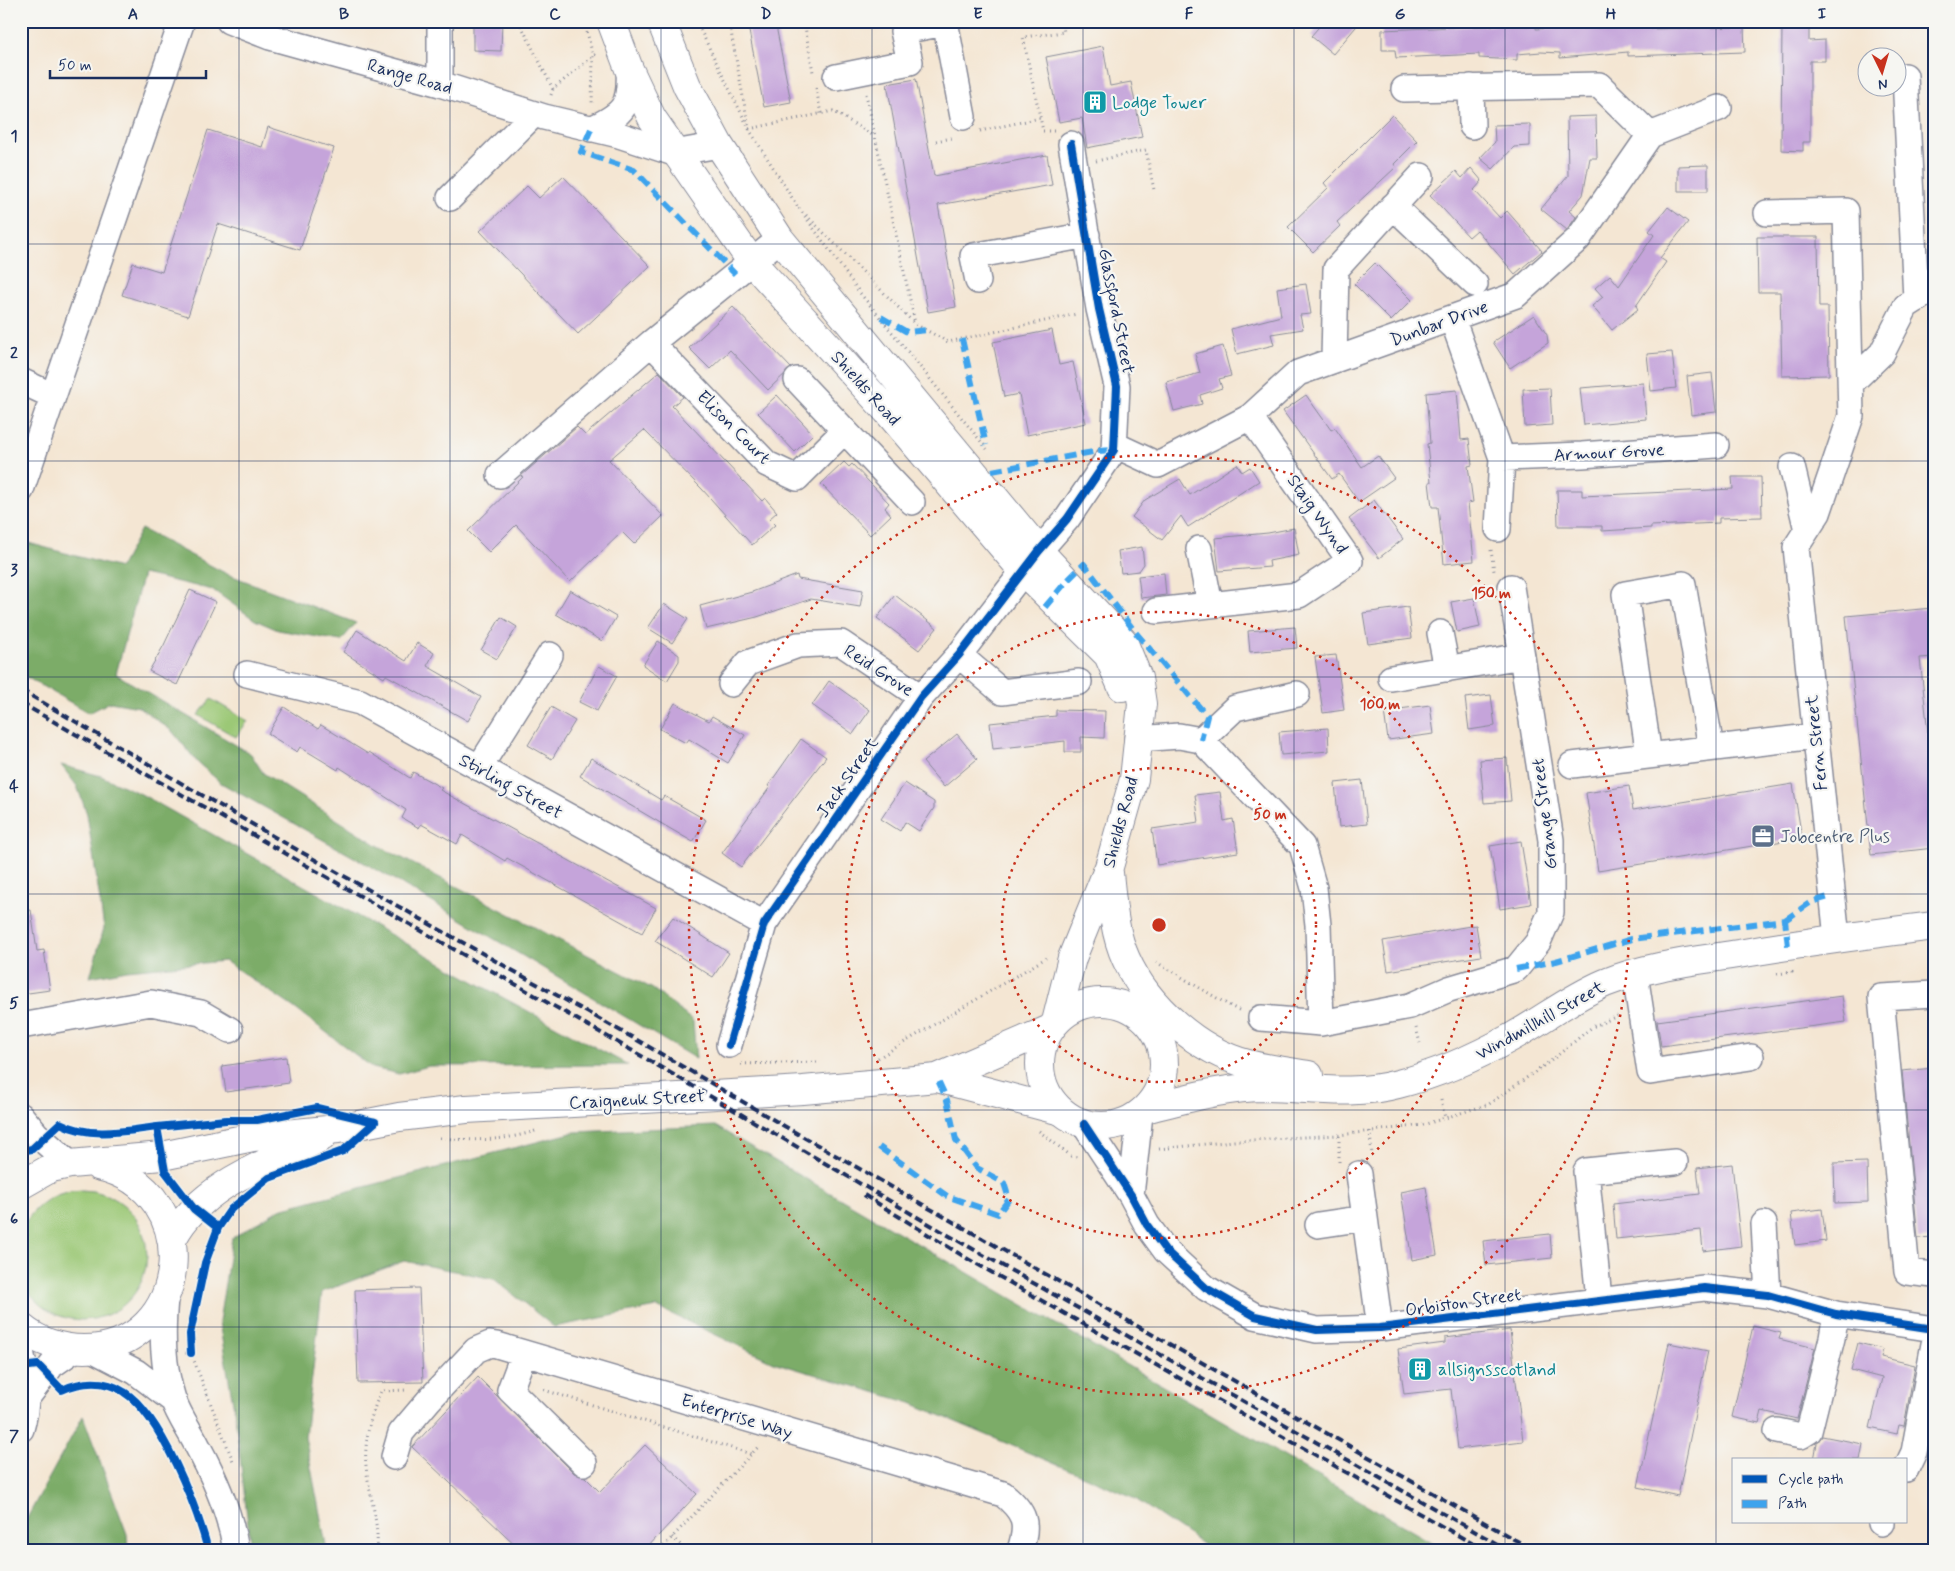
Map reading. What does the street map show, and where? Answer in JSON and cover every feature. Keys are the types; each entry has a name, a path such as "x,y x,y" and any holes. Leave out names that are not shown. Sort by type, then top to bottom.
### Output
{"main road":[{"name":"Shields Road","path":"660,21 687,86 719,145 780,239 1031,562 1108,654 1122,688 1138,739 1134,779 1109,867 1096,903 1072,958 1053,1026"},
{"name":"Shields Road","path":"605,30 629,69 652,118 750,261 887,411 1031,562"},
{"path":"1109,867 1113,913 1126,959 1159,1007 1195,1039 1221,1054 1247,1064 1305,1074 1394,1085"},
{"path":"1096,903 1109,959 1132,1009"},
{"name":"Windmillhill Street","path":"1143,1112 1196,1096 1266,1087 1343,1091 1394,1085 1424,1077 1468,1060 1514,1036 1555,1008 1605,984 1658,967 1837,938 1934,926"},
{"path":"1092,1002 1112,1002 1132,1009 1150,1024 1162,1045 1165,1062 1163,1080 1156,1096 1143,1112 1123,1123 1103,1127 1072,1118 1051,1100 1044,1087 1040,1072 1043,1042 1053,1026 1072,1009 1092,1002"},
{"name":"Craigneuk Street","path":"21,1185 51,1168 162,1156 253,1137 338,1129 399,1117 466,1109 803,1090 937,1078 1053,1026"},
{"name":"Windmillhill Street","path":"1162,1045 1232,1076 1266,1087"},
{"name":"Craigneuk Street","path":"937,1078 1072,1118"},
{"name":"Craigneuk Street","path":"173,1238 182,1220 236,1178 338,1129"},
{"path":"21,1327 32,1337 61,1348 84,1349 123,1341 147,1323 165,1298 174,1268 173,1238 161,1209 141,1185 118,1172 79,1164"}],"street":[{"path":"21,490 182,21"},
{"name":"Range Road","path":"229,21 270,37 440,84 539,116 674,152 719,145"},
{"path":"440,21 440,84"},
{"path":"822,80 910,62 902,26 945,22 964,129"},
{"path":"591,129 616,117 629,100 629,69"},
{"path":"1404,89 1599,85 1650,135 1719,108"},
{"path":"1471,87 1472,126"},
{"path":"1851,383 1882,354 1906,306 1925,294 1907,98"},
{"path":"450,198 539,116"},
{"name":"Dunbar Drive","path":"1115,445 1158,465 1250,417 1298,373 1516,295 1578,239 1650,135"},
{"name":"Glassford Street","path":"1031,562 1067,519 1114,450 1115,445 1117,386 1099,309 1086,236 1067,150"},
{"path":"1334,360 1336,269 1421,176"},
{"path":"1393,206 1475,284"},
{"path":"1767,213 1846,211 1851,383 1850,416 1818,513 1802,539"},
{"path":"978,281 973,256 1086,236"},
{"path":"500,475 651,343 750,261 780,239"},
{"path":"1452,318 1502,458 1498,529"},
{"name":"Elison Court","path":"651,343 767,464 798,478 844,431"},
{"path":"797,380 912,502"},
{"path":"21,381 54,396"},
{"name":"Staig Wynd","path":"1156,611 1299,594 1350,561 1250,417"},
{"name":"Armour Grove","path":"1502,458 1582,455 1716,445"},
{"name":"Fern Street","path":"1792,467 1802,539 1816,736 1837,938"},
{"path":"1198,549 1210,605"},
{"name":"Jack Street","path":"732,1055 764,924 921,697 958,655 1031,562"},
{"path":"1649,756 1625,594 1683,584 1711,748"},
{"name":"Grange Street","path":"1262,1018 1321,1023 1410,1006 1449,989 1516,969 1538,942 1551,912 1551,840 1512,587"},
{"path":"1440,632 1447,669"},
{"name":"Reid Grove","path":"731,684 748,663 798,645 842,643 921,697"},
{"path":"478,768 550,655"},
{"path":"958,655 1002,692 1080,682"},
{"path":"1391,678 1522,656"},
{"name":"Stirling Street","path":"247,674 360,702 764,924"},
{"path":"1201,740 1235,708 1297,694"},
{"path":"1138,739 1179,736 1201,740 1302,846 1314,888 1318,925 1321,1023"},
{"path":"1572,766 1816,736"},
{"path":"1635,974 1650,1072 1751,1057"},
{"path":"1934,994 1880,998 1907,1272 1934,1275"},
{"path":"21,1026 151,1002 201,1013 230,1030"},
{"path":"1131,1195 1143,1112"},
{"path":"21,1116 36,1134 79,1164"},
{"name":"Orbiston Street","path":"1072,1118 1131,1195 1147,1225 1166,1251 1206,1288 1255,1316 1317,1330 1380,1328 1599,1299 1704,1288 1768,1295 1836,1314 1934,1329"},
{"path":"1599,1299 1586,1171 1675,1162"},
{"path":"1359,1174 1380,1328"},
{"path":"1318,1225 1364,1218"},
{"path":"1764,1224 1768,1295"},
{"path":"165,1298 162,1342 164,1367 174,1401 209,1466 225,1502 236,1550"},
{"path":"1777,1431 1801,1436 1809,1431 1836,1314"},
{"path":"1908,1464 1914,1452 1934,1344"},
{"name":"Enterprise Way","path":"394,1456 401,1433 429,1400 476,1350 482,1347 497,1345 1003,1494 1020,1511 1025,1522 1025,1533 1020,1550"},
{"path":"26,1399 52,1365 84,1349 136,1372 174,1401"},
{"path":"21,1351 26,1374 26,1399 21,1429"},
{"path":"533,1356 510,1390 584,1463"}],"path":[{"path":"519,21 553,89"},
{"path":"696,21 749,129 798,208 915,324 948,342 1099,309"},
{"path":"730,21 749,129"},
{"path":"804,21 822,80 821,114"},
{"path":"1062,21 1064,32 1023,37 1043,131 1055,131 1067,150 1146,150 1154,190"},
{"path":"539,116 553,89 593,56 605,30"},
{"path":"591,129 593,56 605,30"},
{"path":"865,89 915,324"},
{"path":"749,129 833,111 874,136"},
{"path":"936,141 964,129 1040,118"},
{"path":"1498,529 1490,543 1496,579 1512,587"},
{"path":"874,1061 1050,956 1072,958"},
{"path":"1126,959 1148,957 1232,1007 1262,1018"},
{"path":"732,1055 824,1062"},
{"path":"1441,1100 1445,1118"},
{"path":"190,1344 191,1353 234,1464"},
{"path":"533,1356 536,1388 751,1454"},
{"path":"660,1550 761,1443 770,1426"},
{"path":"672,1537 686,1550"}],"green space":[{"path":"141,529 227,574 356,623 341,641 278,630 255,620 213,590 143,574 116,674 251,754 263,773 379,846 653,989 693,1021 696,1059 395,880 221,783 198,763 172,731 139,707 110,702 89,713 21,674 21,541 120,568"},
{"path":"211,699 248,721 236,737 198,715"},
{"path":"61,765 101,776 141,794 489,990 628,1065 429,1066 399,1074 373,1068 293,1007 225,961 127,970 90,977 104,928 87,814 77,786"},
{"path":"715,1126 1445,1550 1211,1550 1131,1496 911,1403 773,1362 657,1307 554,1327 494,1279 404,1261 322,1292 305,1437 327,1550 251,1550 235,1415 219,1322 232,1238 280,1209 575,1132"},
{"path":"82,1190 95,1191 107,1195 128,1209 142,1230 146,1242 146,1268 142,1280 128,1301 107,1315 95,1319 82,1320 69,1319 57,1315 36,1301 22,1280 18,1268 17,1255 18,1242 22,1230 36,1209 57,1195 69,1191"},
{"path":"83,1416 127,1534 128,1550 21,1550 21,1529"}],"building":[{"path":"473,21 502,21 501,51 473,50"},
{"path":"747,21 775,21 791,102 764,107"},
{"path":"1324,21 1361,21 1333,54 1311,36"},
{"path":"1627,21 1649,21 1650,29 1744,27 1745,52 1628,56 1628,52 1560,58 1560,53 1541,52 1517,54 1517,60 1479,58 1479,54 1396,58 1395,50 1382,50 1382,30 1501,25 1536,26 1536,29 1576,26 1576,29 1627,26"},
{"path":"1782,21 1809,21 1809,41 1825,40 1825,61 1810,61 1810,142 1803,142 1803,151 1781,150"},
{"name":"Lodge Tower","path":"1103,46 1110,86 1131,82 1142,137 1087,148 1082,118 1059,122 1046,57"},
{"path":"916,79 934,176 1047,155 1052,185 938,205 956,307 928,312 887,84"},
{"path":"1392,115 1417,141 1394,164 1396,167 1337,222 1340,226 1313,252 1288,227 1328,188 1324,183"},
{"path":"1596,116 1597,158 1590,158 1583,195 1569,211 1576,217 1567,230 1541,209 1568,176 1567,117"},
{"path":"1530,124 1530,146 1514,147 1493,169 1480,158 1495,142 1494,125"},
{"path":"268,127 334,148 300,250 218,224 188,316 122,295 133,263 162,272 208,130 262,147"},
{"path":"1708,165 1708,191 1678,191 1678,166"},
{"path":"1471,168 1482,181 1474,190 1500,218 1507,211 1542,251 1515,274 1477,230 1469,237 1430,195 1456,171 1462,178"},
{"path":"563,176 650,266 578,334 480,231 527,186 539,198"},
{"path":"1668,207 1688,222 1660,258 1666,262 1636,306 1638,309 1612,330 1592,306 1603,297 1595,288 1610,275 1619,286 1654,235 1649,231"},
{"path":"1757,237 1818,237 1819,307 1828,307 1829,375 1782,376 1780,292 1758,292"},
{"path":"1375,263 1412,300 1391,321 1354,284"},
{"path":"1306,284 1311,314 1300,315 1303,329 1271,334 1274,345 1237,354 1231,329 1281,316 1277,288"},
{"path":"733,307 791,368 768,390 730,350 710,369 689,348"},
{"path":"1534,315 1547,335 1548,343 1510,368 1493,342"},
{"path":"1052,330 1059,365 1073,362 1086,423 1027,435 1019,394 1004,397 993,342"},
{"path":"1223,346 1231,376 1219,379 1222,388 1200,395 1202,404 1174,411 1166,382 1200,373 1195,354"},
{"path":"1672,352 1676,388 1651,391 1647,354"},
{"path":"659,372 683,397 672,406 762,501 765,498 777,512 769,519 775,525 752,545 702,489 644,430 609,460 663,516 634,544 622,532 570,582 516,525 489,552 468,531 523,477 521,476 577,427 585,435"},
{"path":"1712,373 1716,412 1691,415 1687,376"},
{"path":"1643,383 1646,419 1584,425 1580,388"},
{"path":"1550,388 1552,425 1525,427 1523,389"},
{"path":"1457,390 1461,440 1469,439 1472,465 1468,466 1473,502 1468,503 1474,561 1444,564 1438,507 1432,507 1429,482 1431,482 1427,444 1430,443 1426,393"},
{"path":"777,395 813,434 795,452 758,413"},
{"path":"1306,395 1331,430 1335,428 1362,467 1378,456 1394,478 1359,502 1339,474 1332,479 1283,411"},
{"path":"844,462 849,467 852,464 889,503 885,508 891,515 870,535 821,484"},
{"path":"1237,464 1242,472 1250,467 1259,481 1188,527 1181,516 1162,540 1132,517 1145,500 1180,479 1190,495"},
{"path":"1732,477 1761,477 1762,517 1719,518 1719,523 1651,526 1651,528 1602,531 1602,526 1558,526 1557,490 1582,490 1582,496 1733,489"},
{"path":"1374,500 1403,539 1379,558 1349,519"},
{"path":"1294,528 1299,555 1269,561 1270,567 1219,571 1215,538 1268,533"},
{"path":"1142,547 1144,564 1139,571 1121,573 1118,551"},
{"path":"1164,573 1166,595 1141,598 1138,576"},
{"path":"797,575 798,579 863,590 860,607 811,599 757,617 706,629 700,606 752,592"},
{"path":"190,590 216,602 177,685 149,671 164,645"},
{"path":"570,590 616,617 602,641 556,614"},
{"path":"895,595 937,628 919,650 877,618"},
{"path":"1474,598 1480,627 1457,632 1451,602"},
{"path":"664,604 688,619 672,643 648,628"},
{"path":"1408,607 1412,638 1368,644 1363,613"},
{"path":"1932,608 1934,657 1920,658 1934,790 1934,848 1871,855 1846,616"},
{"path":"501,617 517,627 497,659 481,650"},
{"path":"1295,627 1297,648 1250,652 1248,631"},
{"path":"357,630 406,661 417,643 434,653 427,666 481,697 468,721 386,675 384,678 343,652"},
{"path":"658,641 679,655 679,661 667,681 643,665"},
{"path":"1336,655 1344,710 1323,713 1315,657"},
{"path":"599,666 617,676 597,711 579,702"},
{"path":"829,681 870,710 853,734 812,705"},
{"path":"1491,695 1495,726 1469,730 1465,698"},
{"path":"675,703 709,721 712,716 745,735 728,763 689,739 686,743 660,729"},
{"path":"1430,705 1434,734 1388,740 1384,711"},
{"path":"284,707 318,729 321,725 368,754 369,752 410,778 413,772 442,788 440,790 656,908 642,933 507,858 505,861 462,835 457,844 421,824 419,828 402,818 406,810 339,767 338,770 300,747 297,752 268,734"},
{"path":"551,707 575,721 552,759 528,745"},
{"path":"1056,710 1105,711 1104,738 1081,737 1081,752 1065,752 1065,741 993,749 990,723 1056,716"},
{"path":"1328,728 1329,751 1281,755 1279,732"},
{"path":"957,734 977,759 944,787 923,762"},
{"path":"801,739 826,757 741,867 722,853 770,787 768,786"},
{"path":"591,758 661,800 664,796 706,820 693,842 580,776"},
{"path":"1507,758 1511,801 1484,803 1480,760"},
{"path":"1362,780 1367,824 1339,827 1335,783"},
{"path":"905,783 934,802 934,808 919,831 905,822 900,831 881,819"},
{"path":"1793,784 1802,838 1598,871 1586,793 1629,786 1633,810"},
{"path":"1220,792 1224,821 1233,819 1238,852 1157,865 1152,829 1199,822 1195,795"},
{"path":"1521,841 1531,904 1500,909 1490,846"},
{"path":"31,910 37,951 44,950 50,990 21,994 21,911"},
{"path":"673,917 729,953 713,977 655,941"},
{"path":"1476,925 1481,956 1388,971 1383,941"},
{"path":"1842,996 1846,1022 1661,1046 1657,1021"},
{"path":"286,1057 289,1083 226,1092 222,1066"},
{"path":"1934,1068 1934,1237 1918,1238 1902,1071"},
{"path":"1867,1162 1868,1202 1835,1203 1834,1163"},
{"path":"1732,1164 1741,1246 1703,1251 1701,1230 1616,1239 1613,1204 1700,1194 1697,1168"},
{"path":"1426,1187 1437,1255 1412,1260 1401,1192"},
{"path":"1822,1209 1826,1241 1795,1245 1791,1213"},
{"path":"1550,1234 1552,1258 1486,1265 1483,1241"},
{"path":"419,1288 423,1382 358,1383 355,1290"},
{"path":"1753,1326 1781,1333 1779,1339 1815,1348 1797,1419 1762,1411 1759,1423 1732,1417"},
{"path":"1510,1330 1523,1441 1458,1449 1451,1389 1404,1394 1398,1349 1445,1343 1445,1338"},
{"path":"1669,1343 1708,1351 1678,1496 1638,1487"},
{"path":"1858,1343 1883,1349 1881,1357 1915,1365 1904,1426 1899,1425 1897,1434 1870,1428 1882,1378 1851,1370"},
{"path":"478,1377 574,1473 585,1477 600,1492 645,1445 697,1494 645,1550 521,1550 412,1447"},
{"path":"1822,1436 1863,1444 1860,1458 1814,1458 1817,1443"}],"railway":[{"path":"21,690 269,834 644,1044 791,1130 1533,1550"},
{"path":"21,703 638,1054 948,1235 1508,1550"},
{"path":"864,1195 968,1259 1484,1550"}],"marked path":[{"path":"591,129 581,152 634,170 735,274"},
{"path":"881,317 907,332 927,330"},
{"path":"962,339 986,445"},
{"path":"992,471 1098,451 1114,450"},
{"path":"1045,607 1084,564 1136,633 1207,716 1201,740"},
{"path":"1785,920 1811,902 1832,896"},
{"path":"1516,969 1556,961 1632,939 1785,920 1788,946"},
{"path":"879,1147 947,1196 998,1214 1009,1199 1004,1183 977,1168 956,1140 947,1100 937,1078"}],"cycle path":[{"path":"729,1045 764,924 921,697 959,655 1039,551 1067,519 1114,450 1117,386 1099,309 1071,144"},
{"path":"157,1127 226,1120 257,1120 317,1108 375,1122"},
{"path":"191,1353 190,1334 205,1263 218,1228 231,1209 269,1178 343,1151 375,1122"},
{"path":"21,1151 32,1149 60,1123 72,1128 96,1132 120,1132 157,1127 165,1171 194,1209 218,1228"},
{"path":"1084,1124 1131,1195 1147,1225 1166,1251 1206,1288 1255,1316 1317,1330 1380,1328 1704,1288 1768,1295 1836,1314 1934,1329"},
{"path":"21,1367 38,1365 62,1390 85,1383 101,1383 117,1388 138,1404 151,1420 176,1464 203,1532 208,1550"}],"place":[{"name":"Lodge Tower","path":"1095,102"},
{"name":"Jobcentre Plus","path":"1763,836"},
{"name":"allsignsscotland","path":"1420,1369"}]}
